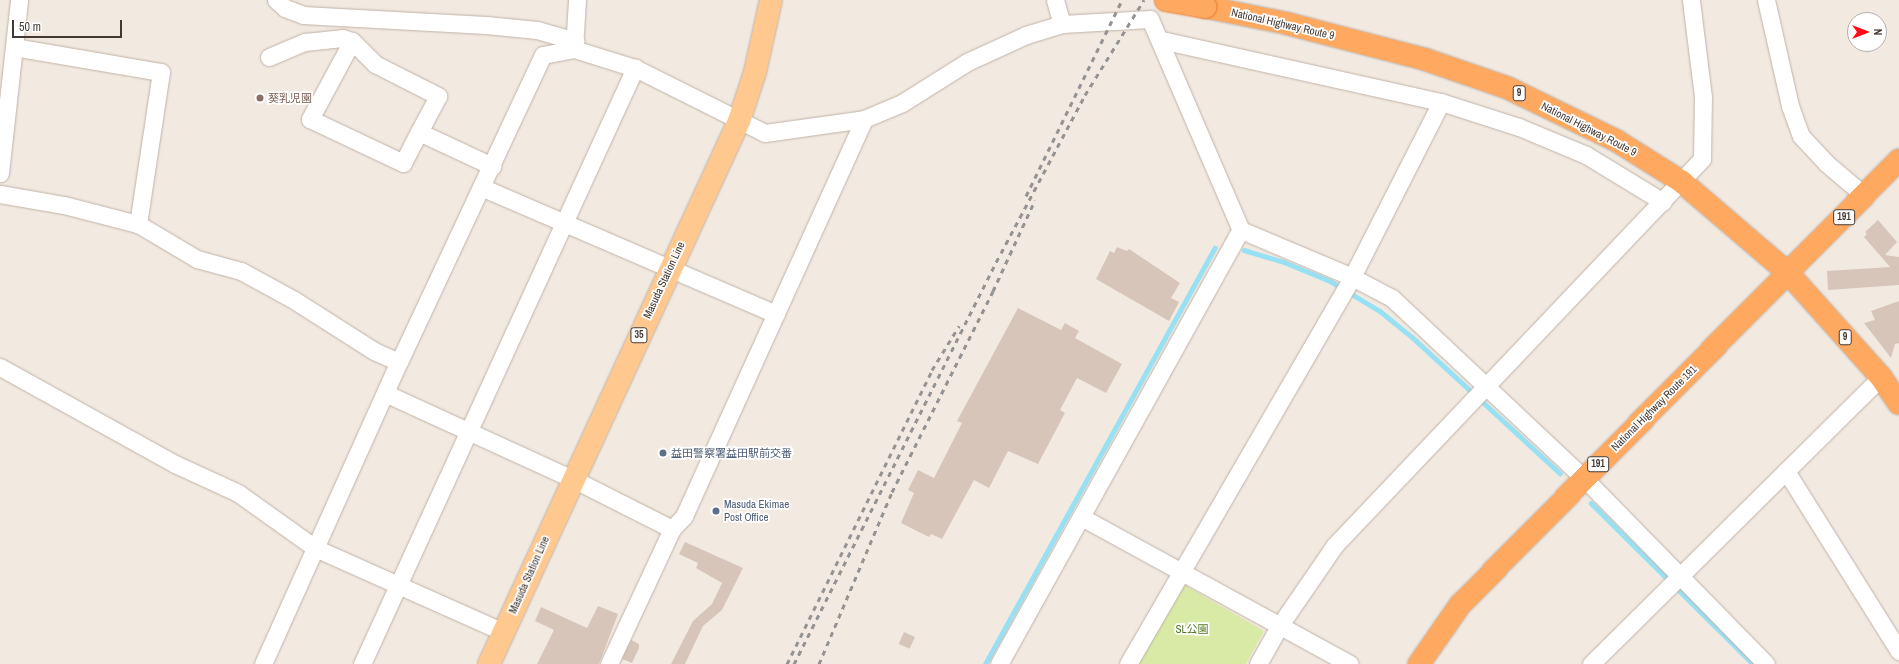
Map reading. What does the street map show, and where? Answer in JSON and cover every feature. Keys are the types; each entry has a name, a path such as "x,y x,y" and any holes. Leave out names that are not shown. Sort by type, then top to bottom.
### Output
{"highway":[{"name":"National Highway Route 9","path":"1167,0 1285,23 1424,59 1508,88 1617,141 1682,182 1788,273 1881,377 1899,404"},
{"name":"National Highway Route 191","path":"1419,664 1460,605 1899,160"}],"main road":[{"name":"Masuda Station Line","path":"489,664 669,268 739,121 755,72 771,0"}],"street":[{"path":"0,173 19,0"},
{"path":"276,0 285,8 303,15 486,24 537,30 634,68 765,133 864,119 902,103 967,62 1026,35 1062,24 1150,19 1167,0"},
{"path":"575,45 576,0"},
{"path":"1055,0 1062,24"},
{"path":"1258,664 1280,626 1335,545 1484,387 1663,202 1702,159 1703,97 1691,0"},
{"path":"1766,0 1790,106 1801,136 1826,163 1865,196"},
{"path":"1150,19 1161,40 1240,230 1352,277 1392,298 1422,324 1484,387 1584,478 1679,577 1766,664"},
{"path":"269,57 305,42 342,38 352,40 375,64 438,96 403,162 310,119 352,40"},
{"path":"1161,40 1441,102 1520,127 1586,155 1663,202"},
{"path":"263,664 387,394 399,362 543,56 575,45"},
{"path":"14,47 161,72 138,224"},
{"path":"362,664 470,432 634,68"},
{"path":"1128,664 1352,277 1441,102"},
{"path":"609,664 672,529 684,516 864,119"},
{"path":"418,132 492,166"},
{"path":"482,187 776,314"},
{"path":"0,194 64,205 138,224 197,259 241,271 294,300 374,351 399,362"},
{"path":"1000,664 1083,518 1240,230"},
{"path":"0,367 175,464 238,493 315,548 504,632"},
{"path":"1597,662 1679,577 1881,377"},
{"path":"387,394 573,479 672,529"},
{"path":"1786,471 1899,650"},
{"path":"1083,518 1350,664"}],"green space":[{"name":"SL公園","path":"1179,582 1264,631 1246,664 1132,664"}],"building":[{"path":"1878,220 1897,242 1885,255 1899,257 1899,285 1828,290 1827,271 1890,267 1864,237 1867,234 1865,232"},
{"path":"1117,247 1127,251 1129,249 1180,283 1171,298 1179,302 1169,321 1096,279 1110,251 1114,253"},
{"path":"1899,301 1899,343 1895,344 1891,358 1864,323 1875,320 1871,311"},
{"path":"1018,308 1061,330 1065,323 1079,331 1075,338 1122,364 1106,393 1077,378 1060,410 1065,413 1038,464 1008,451 989,488 974,480 942,539 931,534 929,537 901,523 914,493 908,490 918,470 934,478 962,423 957,421"},
{"path":"685,542 743,568 722,610 703,626 685,664 671,664 693,621 712,604 722,583 696,568 698,563 679,554"},
{"path":"598,606 618,614 599,664 537,664 554,630 535,621 541,607 587,628"},
{"path":"904,632 915,637 910,649 899,644"},
{"path":"631,640 639,644 639,648 632,663 622,659"}],"waterway":[{"path":"985,664 1215,248"},
{"path":"1244,250 1284,262 1330,281 1380,311 1412,337 1560,473"},
{"path":"1591,503 1753,664"}],"railway":[{"path":"1026,196 1122,0"},
{"path":"794,664 1001,253 1085,95 1144,0"},
{"path":"819,664 892,492 993,291 1035,200"},
{"path":"787,664 932,370 959,326"}],"place":[{"name":"葵乳児園","path":"260,98"},
{"name":"益田警察署益田駅前交番","path":"663,453"},
{"name":"Masuda Ekimae Post Office","path":"716,511"}]}
